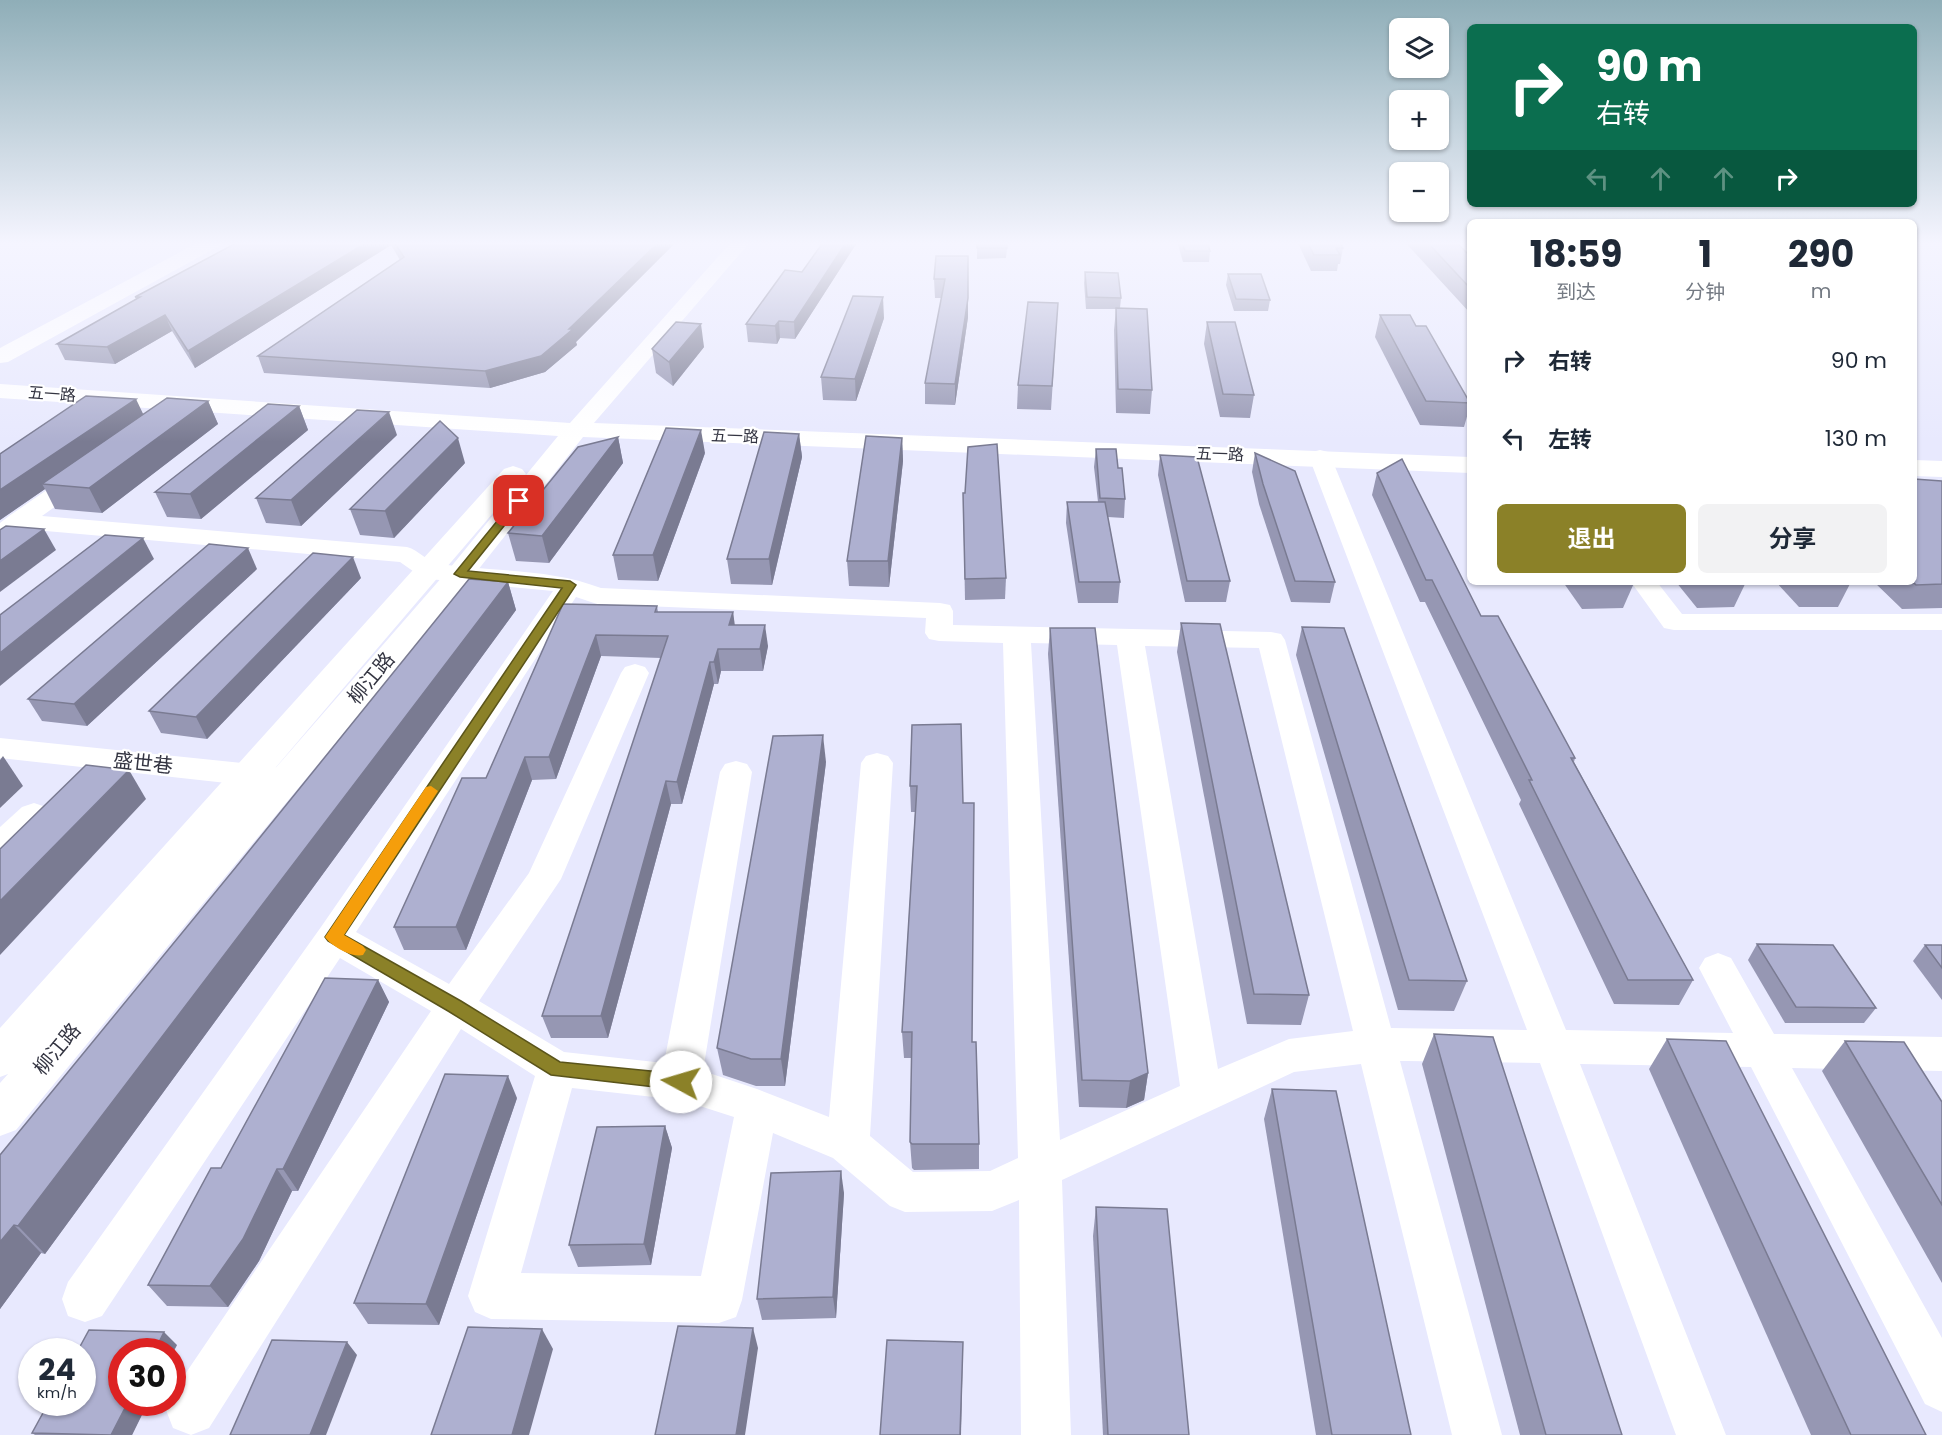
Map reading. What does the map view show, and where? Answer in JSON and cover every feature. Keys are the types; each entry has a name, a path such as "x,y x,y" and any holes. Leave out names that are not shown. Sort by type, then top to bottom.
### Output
{"street":[{"path":"0,357 91,308"},
{"name":"柳江路","path":"0,1116 460,574 570,422 666,308"},
{"name":"柳江路","path":"0,1058 429,571 678,308"},
{"name":"五一路","path":"0,379 191,399"},
{"name":"五一路","path":"0,391 191,399 570,422 1336,453 1467,465"},
{"path":"155,425 191,399"},
{"name":"五一路","path":"1336,453 1467,449"},
{"path":"1336,453 1554,1048 1701,1435"},
{"path":"6,530 106,459"},
{"path":"1917,468 1942,469"},
{"path":"1917,481 1942,482"},
{"path":"6,530 382,573 429,571 570,585 597,596 940,611 939,633 1271,640 1477,1435"},
{"path":"85,1299 334,937 570,585"},
{"path":"1646,585 1674,622 1942,622"},
{"path":"1017,634 1040,1169 1046,1435"},
{"path":"1130,637 1202,1095"},
{"path":"191,1410 454,1006 544,879 635,674"},
{"name":"盛世巷","path":"0,748 285,779"},
{"path":"848,1144 877,763"},
{"path":"681,1082 736,772"},
{"path":"0,848 34,815"},
{"path":"334,937 557,1069 681,1082 757,1107 848,1144 905,1192 992,1191 1289,1056 1376,1045 1942,1054"},
{"path":"1718,968 1942,1387"},
{"path":"557,1069 491,1296 719,1300 757,1107"}],"building":[{"path":"121,308 259,308 188,351 165,315 107,347 57,344"},
{"path":"329,308 591,308 569,329 573,329 541,356 485,371 258,356"},
{"path":"758,308 803,308 794,322 779,321 775,326 746,324"},
{"path":"848,308 879,308 855,379 821,377"},
{"path":"939,308 966,308 955,384 925,383"},
{"path":"1027,308 1058,308 1052,386 1018,385"},
{"path":"1116,308 1147,309 1152,390 1118,389"},
{"path":"1380,315 1410,315 1416,326 1426,326 1467,398 1467,403 1426,401"},
{"path":"676,322 701,324 669,362 652,349"},
{"path":"1207,322 1235,322 1254,395 1223,394"},
{"path":"86,396 136,399 0,490 0,454"},
{"path":"167,398 208,401 89,488 42,484"},
{"path":"268,404 299,406 190,494 155,492"},
{"path":"357,410 389,412 291,500 256,498"},
{"path":"440,421 458,438 385,511 350,509"},
{"path":"666,428 701,430 653,555 613,555"},
{"path":"764,432 799,434 769,559 727,559"},
{"path":"866,436 902,438 888,561 847,561"},
{"path":"618,437 542,536 508,533 578,447"},
{"path":"997,444 1006,578 965,579 963,493 965,493 968,447"},
{"path":"1096,449 1116,449 1118,468 1122,468 1125,499 1100,498"},
{"path":"1255,453 1295,471 1335,582 1295,581"},
{"path":"1160,455 1197,457 1230,581 1187,581"},
{"path":"1402,459 1481,616 1498,616 1575,758 1571,758 1693,980 1628,980 1432,580 1426,580 1377,473"},
{"path":"1917,479 1942,481 1942,584 1917,585"},
{"path":"1067,502 1105,502 1120,582 1079,582"},
{"path":"6,526 44,529 0,561 0,530"},
{"path":"105,535 143,538 0,653 0,615"},
{"path":"209,544 248,548 74,704 28,699"},
{"path":"313,553 353,557 196,717 149,711"},
{"path":"469,579 508,582 18,1226 14,1225 0,1242 0,1155"},
{"path":"563,604 657,606 655,612 733,612 729,625 765,625 760,649 718,649 714,662 710,662 677,782 666,781 601,1016 542,1016 668,636 596,635 549,757 525,757 456,927 394,927 462,778 486,778"},
{"path":"1181,623 1220,624 1309,995 1254,994"},
{"path":"1302,627 1344,628 1467,981 1409,980"},
{"path":"1050,628 1095,628 1148,1073 1130,1081 1082,1080"},
{"path":"961,724 963,803 974,803 972,1042 976,1042 979,1144 912,1144 910,1142 912,1032 902,1032 917,786 910,786 912,725"},
{"path":"823,735 781,1059 751,1059 717,1048 773,736"},
{"path":"86,765 129,770 0,901 0,849"},
{"path":"1757,944 1833,945 1876,1008 1796,1007"},
{"path":"1925,945 1942,945 1942,968"},
{"path":"325,978 378,980 283,1169 277,1169 243,1239 210,1286 148,1285 211,1168 221,1168"},
{"path":"1434,1034 1493,1037 1622,1435 1546,1435"},
{"path":"1667,1039 1726,1041 1926,1435 1851,1435"},
{"path":"1845,1041 1904,1042 1942,1102 1942,1205"},
{"path":"445,1074 508,1076 426,1304 354,1303"},
{"path":"1272,1089 1336,1091 1411,1435 1332,1435"},
{"path":"665,1126 644,1244 569,1245 597,1127"},
{"path":"841,1171 833,1297 757,1299 771,1173"},
{"path":"1096,1207 1167,1209 1189,1435 1108,1435"},
{"path":"678,1326 753,1328 736,1435 655,1435"},
{"path":"468,1327 542,1329 512,1435 431,1435"},
{"path":"89,1330 164,1332 161,1338 108,1338 108,1416 121,1416 111,1435 32,1433 41,1416 96,1416 96,1338 85,1338"},
{"path":"272,1340 347,1342 310,1435 230,1435"},
{"path":"887,1340 963,1342 960,1435 880,1435"}],"slow traffic":[{"path":"357,950 334,937 431,791"}],"route":[{"path":"519,501 460,574 570,585 552,608 334,937 557,1069 681,1082"}]}
